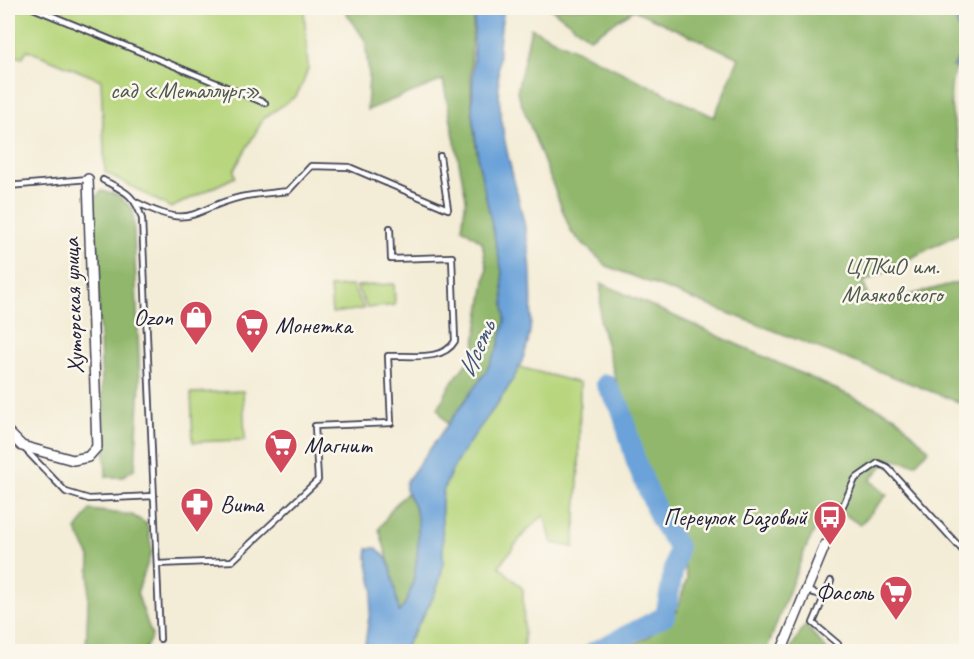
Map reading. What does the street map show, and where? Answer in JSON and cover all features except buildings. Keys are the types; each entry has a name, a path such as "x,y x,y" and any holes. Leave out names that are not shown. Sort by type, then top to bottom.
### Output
{"street":[{"name":"Хуторская улица","path":"22,446 73,460 88,457 97,447 88,179"},
{"path":"8,432 22,446"},
{"path":"781,651 825,545"}],"lane":[{"path":"33,8 264,103"},
{"path":"103,180 130,194 138,203 165,217 190,217 240,197 288,191 311,166 349,167 448,208 441,156"},
{"path":"8,186 88,179"},
{"path":"138,203 142,219 160,639"},
{"path":"157,564 232,561 318,480 315,426 391,423 388,356 443,354 456,341 452,257 391,259 390,228"},
{"path":"22,446 66,492 90,499 154,496"},
{"path":"825,545 855,479 878,463 887,467 966,554"},
{"path":"831,581 813,623 838,644"},
{"path":"807,591 824,596"}],"green space":[{"name":"сад «Металлург»","path":"8,8 304,8 308,68 296,96 264,118 234,170 235,177 171,208 105,172 101,80 27,50 22,58 14,55 16,45 8,42"},
{"path":"343,8 475,8 471,68 472,108 476,148 502,265 506,304 505,321 498,349 484,376 448,425 438,409 450,385 473,355 487,269 482,242 462,228 466,198 443,80 367,110 369,76 365,40"},
{"path":"550,8 952,8 965,48 956,67 951,100 952,115 964,164 967,200 966,230 864,282 870,306 966,280 966,405 607,266 571,232 517,92 531,28 714,117 739,58 634,10 590,38"},
{"path":"102,191 117,195 133,209 140,383 135,468 122,477 106,477 94,198"},
{"path":"601,283 895,416 929,450 915,464 889,459 870,480 887,495 860,525 828,503 804,552 766,651 621,651 648,637 676,612 687,579 679,533 651,504 639,454 635,424 617,384 600,322"},
{"path":"394,284 395,305 367,308 356,286"},
{"path":"352,286 364,309 332,313 330,287"},
{"path":"519,367 580,383 579,466 574,547 552,543 544,515 526,531 499,566 523,589 524,645 520,651 403,652 440,580 443,560 441,508 448,477 466,445"},
{"path":"243,391 245,440 193,442 191,393"},
{"path":"407,493 417,516 417,561 410,592 399,612 391,569 379,529 393,507"},
{"path":"90,510 132,515 147,524 152,551 137,593 152,636 144,651 86,651 90,557 76,530"},
{"path":"805,625 828,651 789,651"}],"water":[{"path":"475,8 504,8 499,44 498,82 504,138 530,261 532,295 529,334 525,353 508,388 462,454 444,489 442,496 442,570 431,602 403,651 364,651 373,590 367,557 368,548 377,548 386,558 391,569 399,612 410,592 418,547 415,508 406,489 406,482 485,373 498,347 505,321 502,272 479,165 472,112"},
{"path":"952,8 966,8 966,70 953,67 965,48"}],"waterway":[{"path":"593,652 665,616 678,547 661,521 636,462 621,409 606,384"}],"place":[{"name":"Ozon","path":"196,346"},
{"name":"Монетка","path":"252,354"},
{"name":"Магнит","path":"281,474"},
{"name":"Вита","path":"197,533"},
{"name":"Переулок Базовый","path":"830,546"},
{"name":"Фасоль","path":"896,621"}],"park label":[{"name":"ЦПКиО им. Маяковского","path":"892,280"}],"water label":[{"name":"Исеть","path":"476,349"}]}
